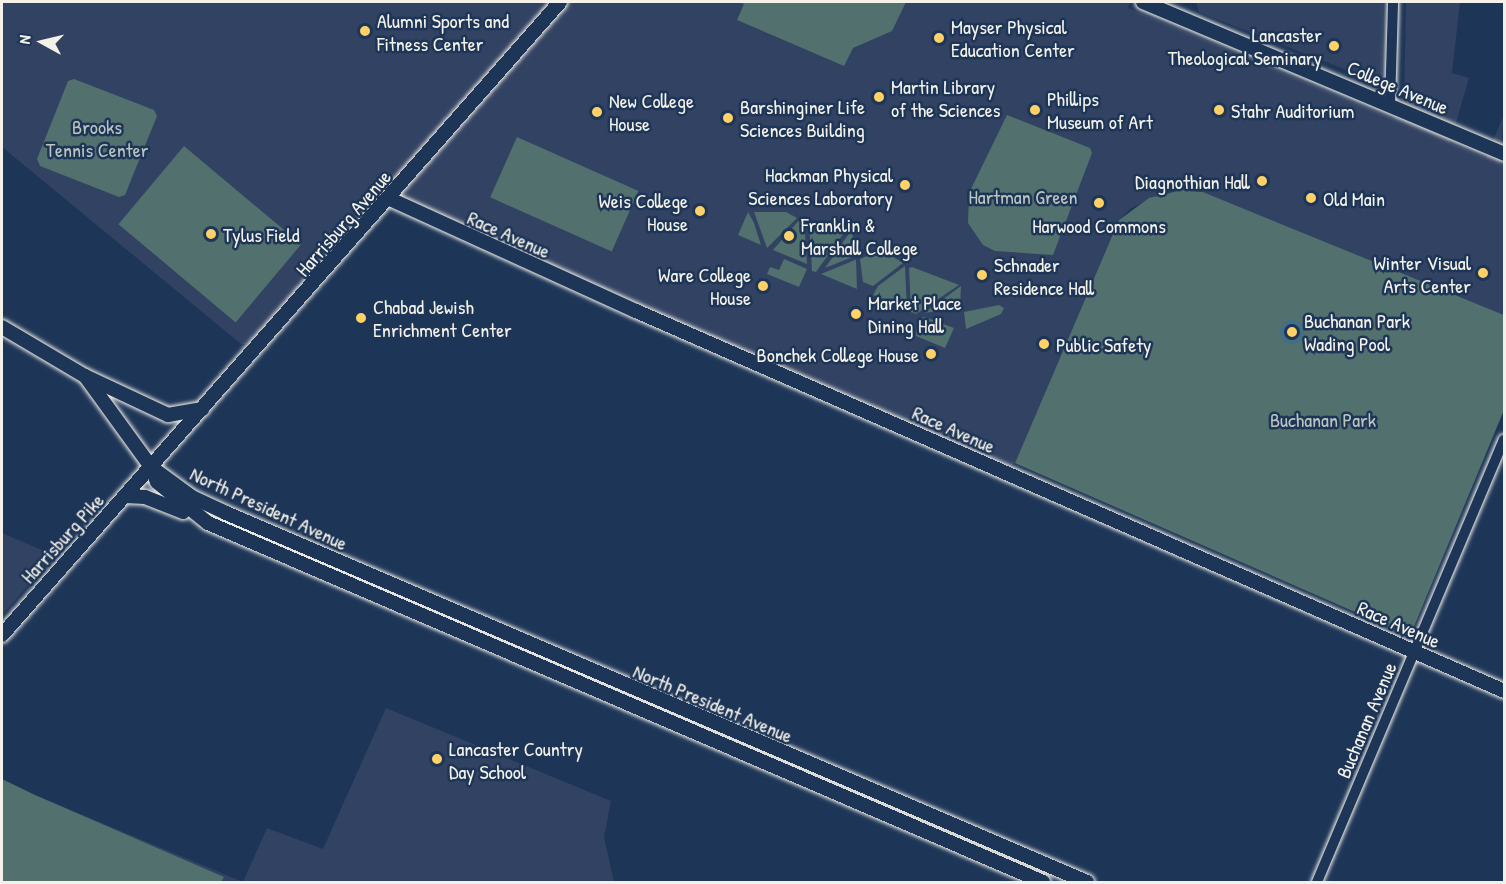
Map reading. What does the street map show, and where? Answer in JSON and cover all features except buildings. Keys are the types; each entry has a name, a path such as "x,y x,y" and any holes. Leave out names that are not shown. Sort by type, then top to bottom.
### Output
{"main road":[{"name":"Harrisburg Avenue","path":"151,467 390,199 560,2"},
{"name":"College Avenue","path":"1143,2 1504,154"},
{"name":"Race Avenue","path":"390,199 636,311 1504,691"},
{"path":"2,327 85,376 168,415 187,415 204,408"},
{"path":"85,376 151,467"},
{"name":"Harrisburg Pike","path":"2,635 151,467"},
{"name":"North President Avenue","path":"151,467 168,494 208,523 1043,882"},
{"name":"North President Avenue","path":"151,467 192,497 226,513 1087,882"},
{"path":"125,496 151,498 208,523"}],"street":[{"path":"1390,105 1393,2"},
{"name":"Buchanan Avenue","path":"1317,882 1504,440"}],"shaded area":[{"name":"Franklin & Marshall College","path":"2,2 1130,2 1128,8 1394,119 1404,96 1406,2 1460,2 1452,73 1469,78 1450,143 1486,158 1504,114 1500,164 1504,166 1504,315 1203,192 1162,193 1130,209 1119,220 1015,463 1002,471 391,199 262,344 241,344 2,147"},
{"name":"Lancaster Theological Seminary","path":"1196,2 1383,2 1382,84 1199,12"},
{"name":"Buchanan Park Wading Pool","path":"1292,320 1300,324 1304,332 1300,340 1292,344 1284,340 1280,332 1284,324"},
{"path":"2,533 54,555 2,615"},
{"name":"Lancaster Country Day School","path":"386,708 611,801 604,837 614,882 243,882 267,828 323,849"},
{"path":"35,795 243,882 2,882"}],"green space":[{"path":"739,2 906,2 892,31 853,48 844,66 737,20 744,4"},
{"name":"Brooks Tennis Center","path":"74,79 154,110 157,116 125,195 119,197 40,166 37,159 68,81"},
{"name":"Hartman Green","path":"1007,115 1090,148 1092,153 1053,255 995,251 983,245 968,223 969,193"},
{"path":"517,137 639,191 612,251 490,197"},
{"name":"Tylus Field","path":"184,146 301,244 236,322 118,224"},
{"name":"Buchanan Park","path":"1182,190 1203,192 1504,315 1504,410 1410,636 1015,463 1119,220 1149,198"},
{"path":"748,212 754,223 761,245 738,235"},
{"path":"754,212 786,212 797,218 767,248"},
{"path":"801,218 804,219 807,264 773,250"},
{"path":"809,221 846,230 816,272 812,271"},
{"path":"852,231 855,256 825,268 850,232"},
{"path":"882,250 903,263 873,286 863,282 860,259"},
{"path":"784,259 807,269 799,287 767,274 770,267 779,270"},
{"path":"855,260 857,289 821,274"},
{"path":"905,266 907,309 873,295 878,286"},
{"path":"912,267 959,285 916,314 911,312 909,268"},
{"path":"961,286 960,308 924,313"},
{"path":"999,305 1004,308 1001,314 966,329 964,312"},
{"path":"925,317 954,328 945,348 916,336 918,319"},
{"path":"2,779 224,877 221,882 2,882"}],"place":[{"name":"Alumni Sports and Fitness Center","path":"365,31"},
{"name":"Mayser Physical Education Center","path":"939,38"},
{"name":"Lancaster Theological Seminary","path":"1334,46"},
{"name":"Martin Library of the Sciences","path":"879,97"},
{"name":"Phillips Museum of Art","path":"1035,110"},
{"name":"Stahr Auditorium","path":"1219,110"},
{"name":"New College House","path":"597,112"},
{"name":"Barshinginer Life Sciences Building","path":"728,118"},
{"name":"Diagnothian Hall","path":"1262,181"},
{"name":"Hackman Physical Sciences Laboratory","path":"905,185"},
{"name":"Old Main","path":"1311,198"},
{"name":"Harwood Commons","path":"1099,203"},
{"name":"Weis College House","path":"700,211"},
{"name":"Tylus Field","path":"211,234"},
{"name":"Franklin & Marshall College","path":"789,236"},
{"name":"Winter Visual Arts Center","path":"1483,273"},
{"name":"Schnader Residence Hall","path":"982,275"},
{"name":"Ware College House","path":"763,286"},
{"name":"Market Place Dining Hall","path":"856,314"},
{"name":"Chabad Jewish Enrichment Center","path":"361,318"},
{"name":"Buchanan Park Wading Pool","path":"1292,332"},
{"name":"Public Safety","path":"1044,344"},
{"name":"Bonchek College House","path":"931,354"},
{"name":"Lancaster Country Day School","path":"437,759"}]}
